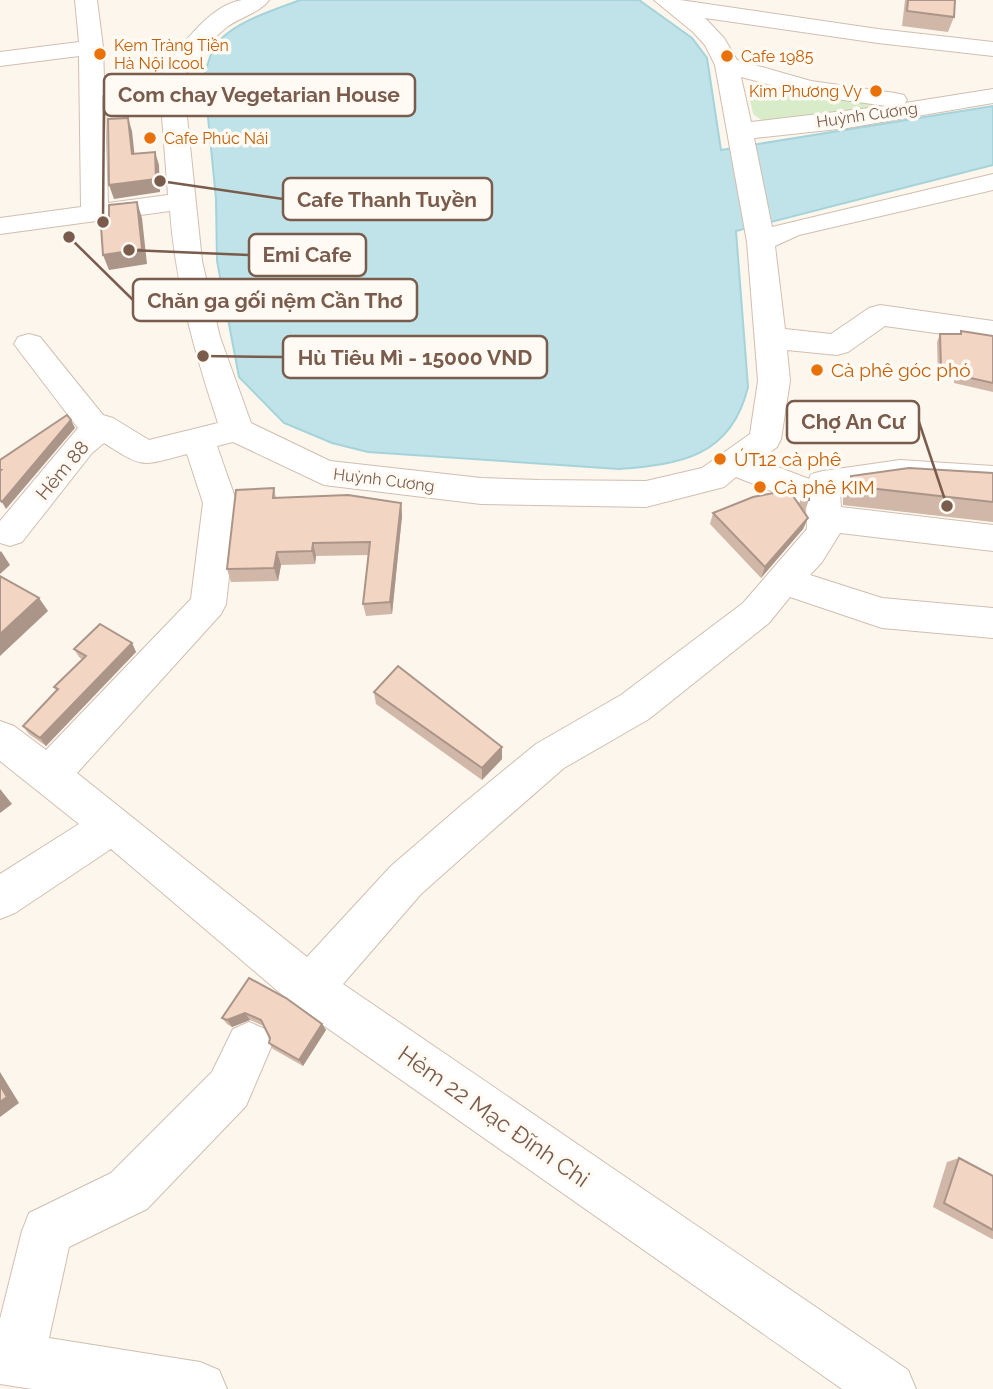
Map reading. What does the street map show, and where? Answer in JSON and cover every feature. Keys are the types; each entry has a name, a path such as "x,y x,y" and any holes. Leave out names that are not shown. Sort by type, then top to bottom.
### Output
{"street":[{"path":"86,0 91,47 95,215"},
{"path":"48,776 208,604 220,503 199,440 236,430 205,337 188,261 171,78 188,52 212,24 258,0"},
{"path":"670,3 802,11 878,36 993,48"},
{"name":"Huỳnh Cương","path":"236,430 324,473 481,491 646,494 712,478 765,439 774,381 771,338 760,236 727,65 706,29 670,3"},
{"path":"0,59 91,47"},
{"path":"727,65 809,88 939,104"},
{"name":"Huỳnh Cương","path":"742,138 752,129 847,120 993,96"},
{"path":"760,236 991,184"},
{"path":"0,226 182,201"},
{"path":"771,338 837,345 880,315 993,331"},
{"path":"29,344 97,430"},
{"name":"Hẻm 88","path":"3,534 80,445 102,426 145,453 199,440"},
{"path":"733,463 823,507 993,538"},
{"path":"309,988 407,880 478,816 550,756 635,707 756,613 824,530 823,483 900,472 993,478"},
{"path":"783,580 883,613 993,623"},
{"name":"Hẻm 22 Mạc Đĩnh Chi","path":"0,738 113,825 309,988 889,1389"},
{"path":"0,898 113,825"},
{"path":"187,1388 8,1358 47,1231 129,1191 229,1089 248,1045"}],"green space":[{"path":"763,85 777,85 898,107 763,121 753,114 749,95"}],"water":[{"path":"300,0 639,0 692,38 707,58 721,150 993,106 993,165 736,231 748,387 740,410 729,429 716,442 700,452 663,464 619,469 368,452 332,443 284,423 239,377 217,261 216,199 204,76 208,62 217,44 228,33 258,16"}],"building":[{"path":"908,0 955,0 954,17 907,11"},
{"path":"128,118 132,154 155,152 156,179 109,185 108,119"},
{"path":"137,202 142,249 103,255 101,226 109,224 109,205"},
{"path":"961,331 993,336 993,383 957,375 958,371 941,368 940,334 961,334"},
{"path":"67,415 71,420 2,502 0,460"},
{"path":"909,468 993,473 993,502 851,486 851,476"},
{"path":"274,488 273,498 348,495 401,503 390,602 363,604 370,542 313,543 312,551 277,552 274,568 227,569 236,490"},
{"path":"789,490 808,518 765,567 713,513 753,497"},
{"path":"804,490 809,492 809,500 805,500"},
{"path":"0,576 39,598 0,634"},
{"path":"100,624 132,643 40,738 23,726 58,689 54,687 86,656 74,649"},
{"path":"398,666 502,747 482,768 374,692"},
{"path":"249,978 286,998 322,1024 299,1060 269,1043 270,1038 261,1020 245,1013 227,1020 222,1018"},
{"path":"0,1085 7,1097 0,1102"},
{"path":"959,1158 993,1176 993,1230 944,1203"}],"place":[{"name":"Kem Tràng Tiền Hà Nội Icool","path":"100,54"},
{"name":"Cafe 1985","path":"727,56"},
{"name":"Kim Phương Vy","path":"876,91"},
{"name":"Cafe Phúc Nái","path":"150,138"},
{"name":"Cafe Thanh Tuyền","path":"160,181"},
{"name":"Com chay Vegetarian House","path":"103,222"},
{"name":"Chăn ga gối nệm Cần Thơ","path":"69,237"},
{"name":"Emi Cafe","path":"129,250"},
{"name":"Hù Tiêu Mì - 15000 VND","path":"203,356"},
{"name":"Cà phê góc phó","path":"817,370"},
{"name":"ÚT12 cà phê","path":"720,459"},
{"name":"Cà phê KIM","path":"760,487"},
{"name":"Chợ An Cư","path":"947,506"}]}
